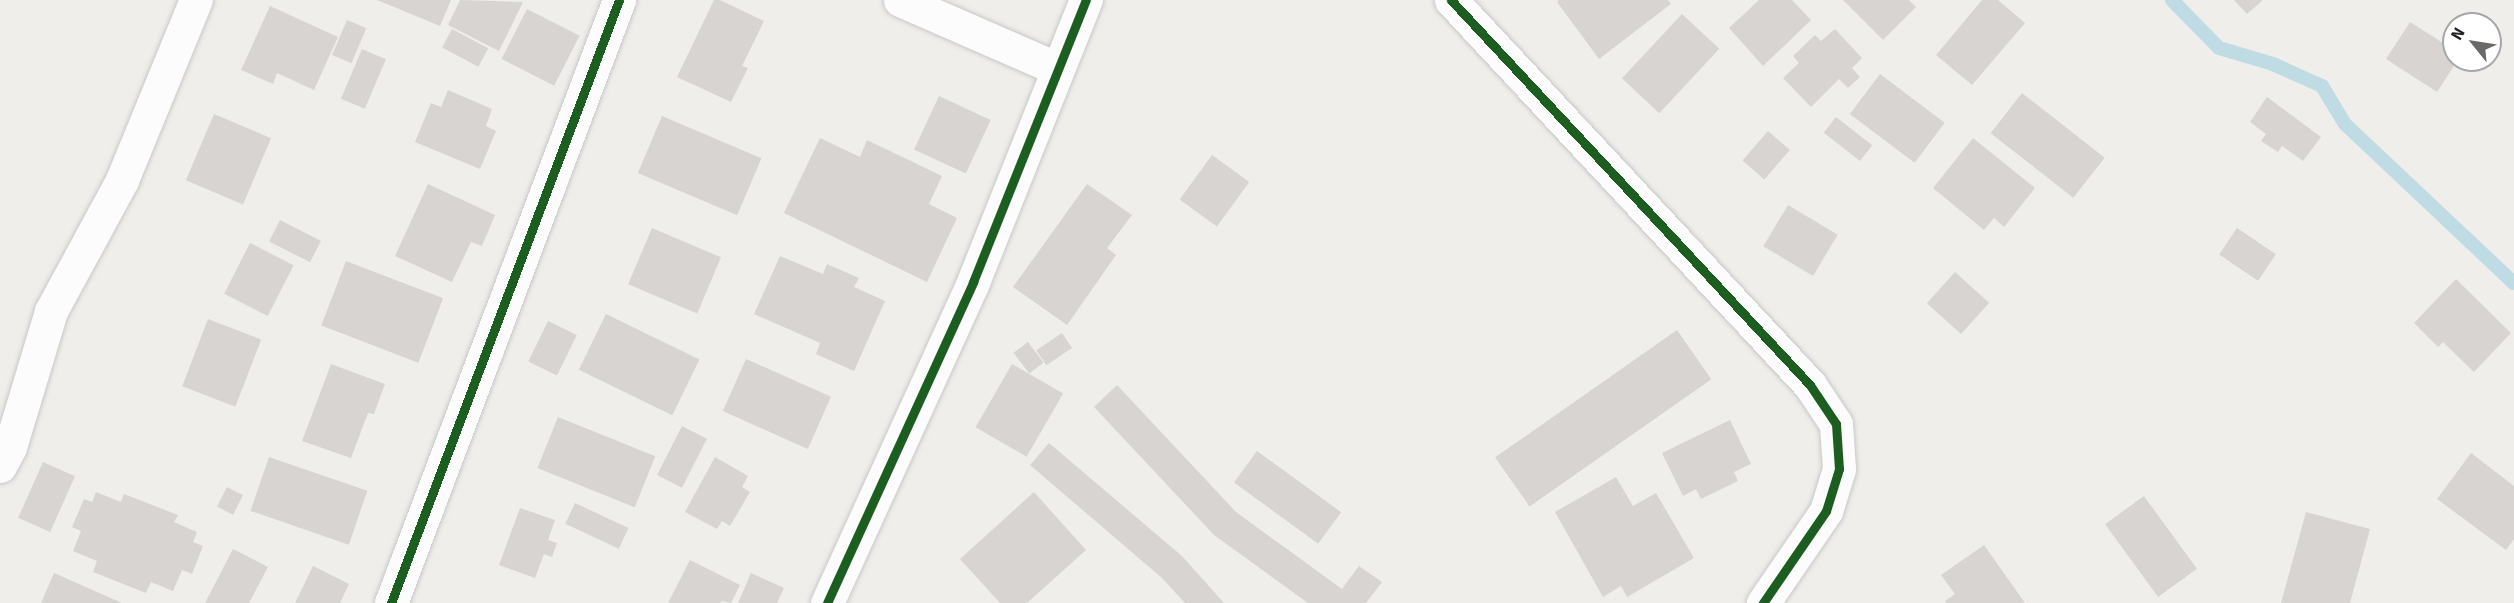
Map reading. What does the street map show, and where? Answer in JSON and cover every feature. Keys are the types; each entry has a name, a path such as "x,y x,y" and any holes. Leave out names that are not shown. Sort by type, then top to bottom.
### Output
{"street":[{"path":"0,466 10,447 51,311 122,180 196,0"},
{"path":"391,603 619,0"},
{"path":"900,0 1058,69"},
{"path":"827,603 973,282 1086,0"},
{"path":"1451,0 1810,385 1836,424 1839,469 1826,511 1763,603"}],"building":[{"path":"377,0 451,0 440,26"},
{"path":"460,0 523,2 499,51 448,25"},
{"path":"714,0 720,0 764,21 742,66 748,68 731,102 677,77"},
{"path":"1559,0 1668,0 1671,4 1599,59 1557,2"},
{"path":"1759,0 1792,0 1811,20 1763,66 1729,28"},
{"path":"1843,0 1909,0 1916,7 1883,40"},
{"path":"1982,0 1998,0 2025,23 1972,85 1936,55"},
{"path":"2234,0 2263,0 2247,14"},
{"path":"270,6 338,37 314,90 277,73 273,84 241,70"},
{"path":"527,9 580,36 554,86 502,59"},
{"path":"1682,14 1719,49 1659,113 1622,78"},
{"path":"347,20 366,28 351,63 332,55"},
{"path":"2410,22 2442,42 2442,72 2450,72 2437,92 2386,59"},
{"path":"452,29 488,48 478,67 442,48"},
{"path":"1835,29 1862,58 1852,68 1860,77 1848,88 1839,79 1811,107 1783,78 1799,63 1793,56 1815,35 1821,41"},
{"path":"362,49 386,59 365,109 341,99"},
{"path":"1880,74 1945,123 1915,163 1850,114"},
{"path":"448,90 492,109 486,126 496,131 480,169 415,142 431,103 441,107"},
{"path":"2022,93 2105,158 2073,198 1991,133"},
{"path":"939,96 991,120 966,174 914,149"},
{"path":"2267,97 2321,137 2303,161 2282,146 2278,152 2261,141 2266,134 2250,122"},
{"path":"214,114 271,138 243,205 186,180"},
{"path":"662,116 761,158 737,215 638,173"},
{"path":"1836,117 1872,145 1860,161 1824,133"},
{"path":"1768,131 1790,150 1764,179 1742,160"},
{"path":"820,138 860,157 867,140 942,176 929,204 957,218 927,282 784,213"},
{"path":"1973,138 2035,188 2004,227 1994,218 1984,230 1933,188"},
{"path":"1212,155 1249,182 1217,227 1180,199"},
{"path":"428,184 495,215 482,246 471,242 452,282 395,256"},
{"path":"1087,184 1132,215 1107,248 1116,255 1067,325 1013,287"},
{"path":"1788,205 1838,235 1813,276 1763,246"},
{"path":"280,220 321,241 310,262 269,241"},
{"path":"652,228 721,257 697,313 628,284"},
{"path":"2237,228 2276,254 2258,281 2219,255"},
{"path":"250,243 294,265 268,316 224,294"},
{"path":"780,256 823,274 827,264 859,278 854,287 885,301 854,371 816,354 820,343 754,314"},
{"path":"346,261 443,298 418,363 321,325"},
{"path":"1955,272 1989,303 1961,334 1927,303"},
{"path":"2456,279 2511,333 2474,372 2443,342 2438,347 2414,323"},
{"path":"606,314 699,360 672,415 579,370"},
{"path":"208,319 261,339 235,407 182,386"},
{"path":"548,321 577,335 557,375 528,361"},
{"path":"1677,330 1711,379 1530,506 1495,457"},
{"path":"1062,333 1072,348 1046,365 1036,350"},
{"path":"1028,342 1044,363 1029,374 1014,353"},
{"path":"746,359 831,397 808,449 723,411"},
{"path":"331,364 385,384 374,414 368,413 351,458 302,441"},
{"path":"1012,364 1063,393 1027,457 976,427"},
{"path":"1117,385 1236,512 1342,589 1359,566 1382,582 1366,603 1308,603 1214,535 1094,407"},
{"path":"558,417 655,456 635,507 537,468"},
{"path":"1730,420 1751,464 1734,472 1738,481 1701,499 1696,489 1683,496 1662,453"},
{"path":"682,426 707,439 682,488 657,475"},
{"path":"1049,443 1182,556 1224,603 1185,603 1162,578 1030,465"},
{"path":"1257,451 1341,512 1318,544 1234,483"},
{"path":"2471,453 2514,486 2514,539 2506,550 2437,499"},
{"path":"269,457 367,491 349,545 250,511"},
{"path":"715,457 748,476 742,487 750,492 730,526 722,521 717,529 685,512"},
{"path":"43,462 75,476 50,532 18,518"},
{"path":"1616,477 1633,506 1656,493 1694,558 1627,597 1621,586 1603,597 1555,512"},
{"path":"227,487 243,495 233,515 217,507"},
{"path":"96,492 121,502 124,494 178,515 174,522 197,532 193,542 203,546 192,574 182,570 173,591 151,582 146,593 93,572 97,561 73,551 81,531 72,527 84,499 92,502"},
{"path":"1034,492 1086,550 1027,603 1000,603 960,559"},
{"path":"2144,496 2197,569 2158,597 2105,524"},
{"path":"575,503 628,528 619,549 565,524"},
{"path":"520,508 555,520 548,540 557,543 552,557 544,554 535,578 499,565"},
{"path":"2306,512 2370,529 2350,603 2281,603"},
{"path":"1984,545 2025,603 1946,603 1945,601 1955,594 1941,575"},
{"path":"233,549 268,567 249,603 205,603"},
{"path":"690,560 740,585 731,603 722,601 720,603 668,603"},
{"path":"313,566 349,584 340,603 295,603"},
{"path":"54,573 122,603 41,603"},
{"path":"751,573 784,588 777,603 738,603"}],"waterway":[{"path":"2172,0 2219,48 2273,64 2322,86 2345,124 2514,283"}],"cycle path":[{"path":"391,603 619,0"},
{"path":"827,603 973,282 1086,0"},
{"path":"1451,0 1810,385 1836,424 1839,469 1826,511 1763,603"}]}
